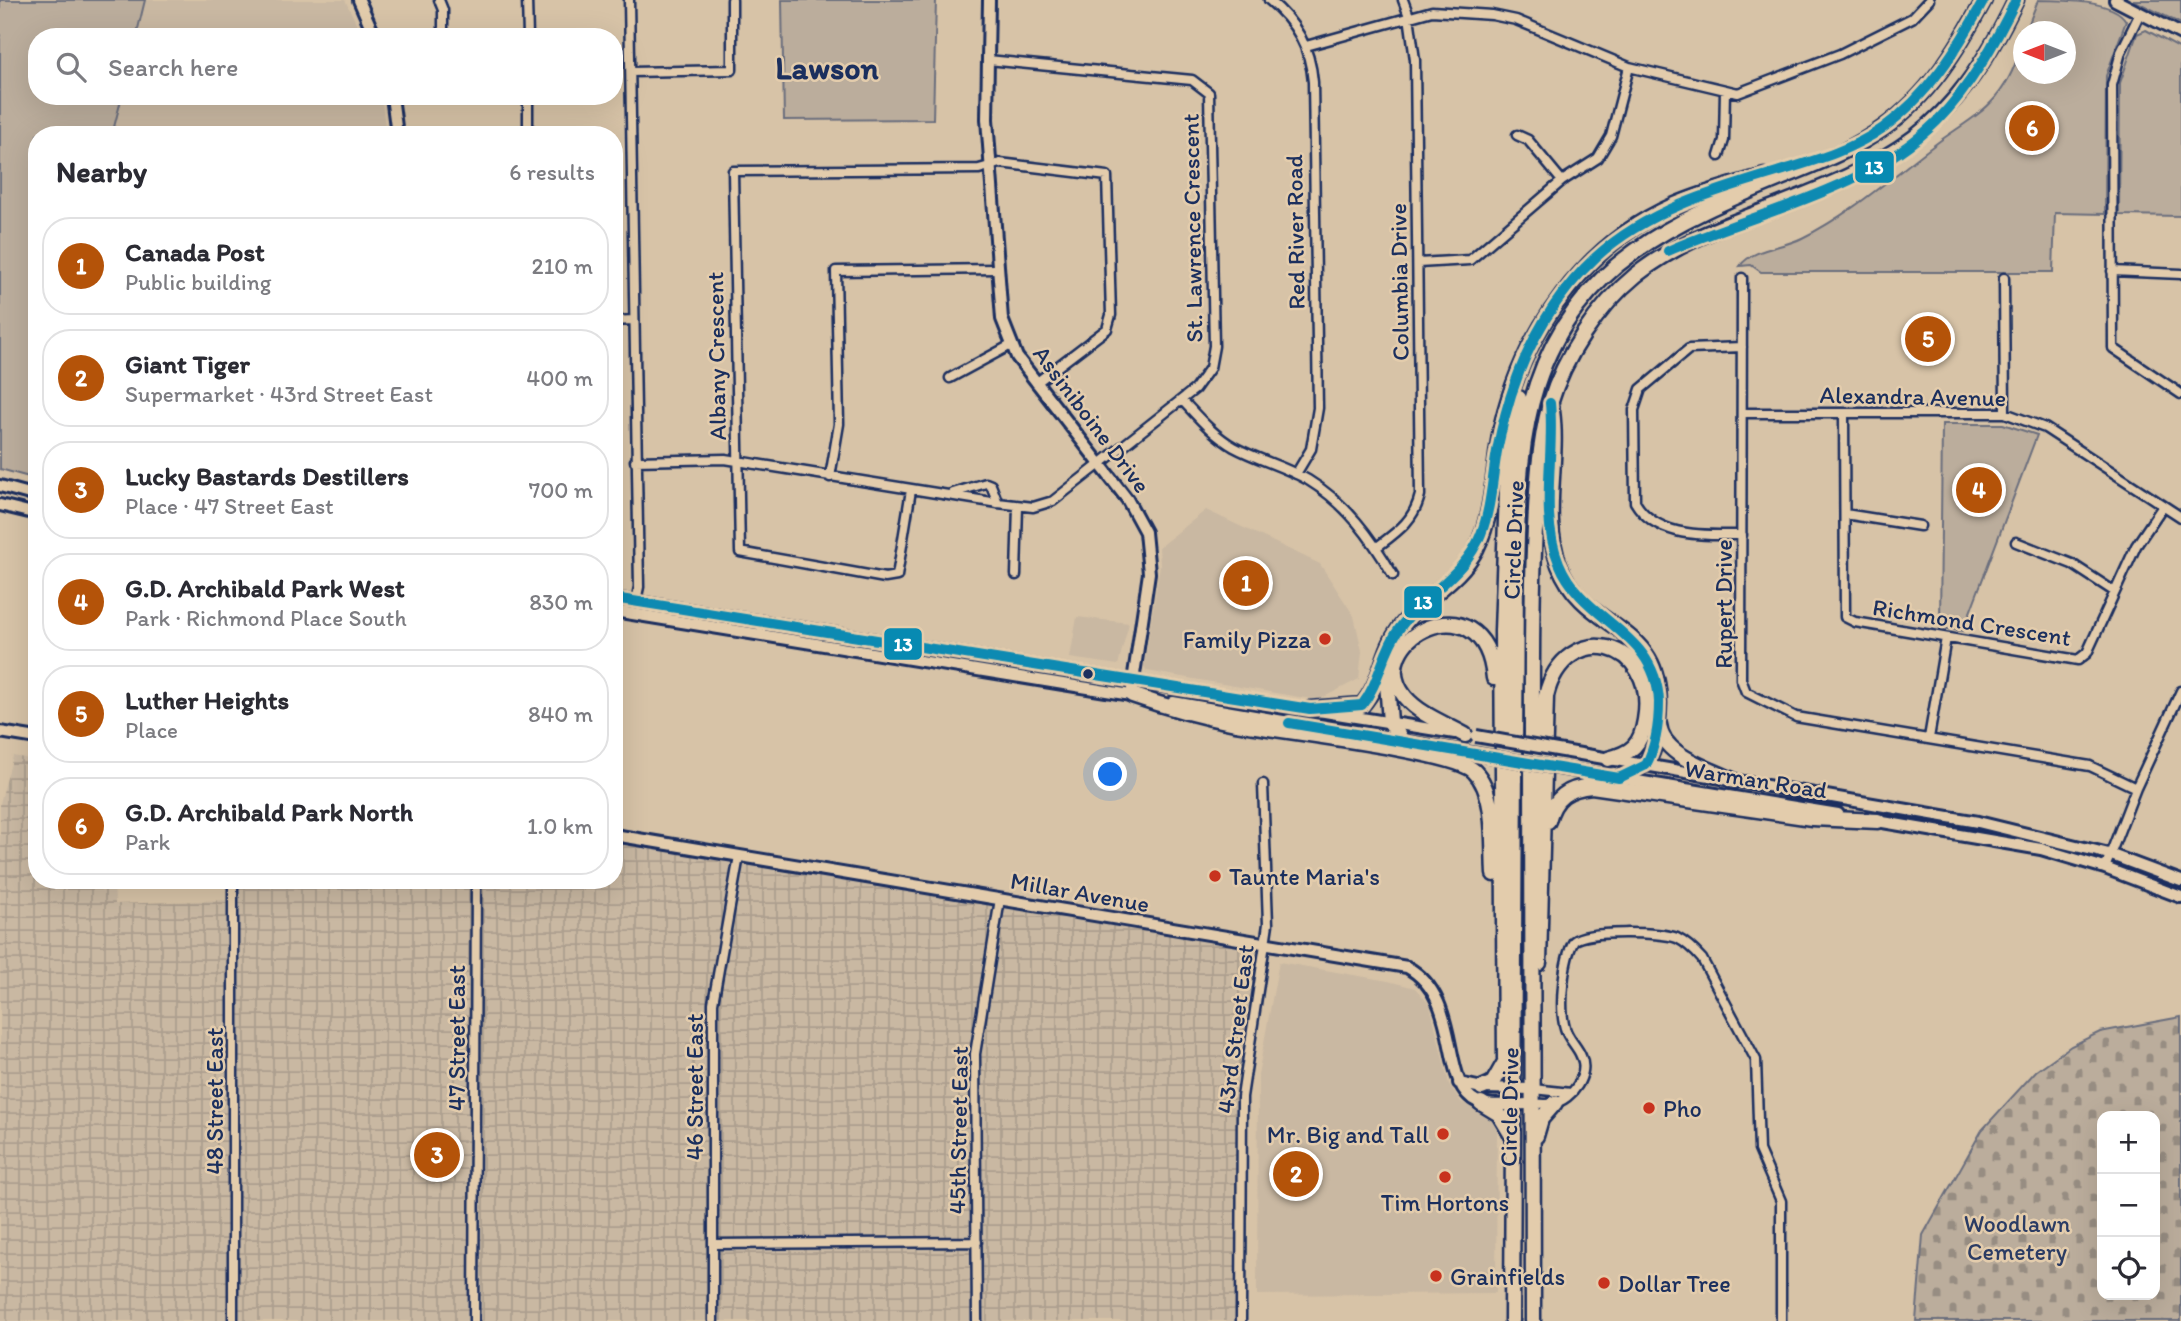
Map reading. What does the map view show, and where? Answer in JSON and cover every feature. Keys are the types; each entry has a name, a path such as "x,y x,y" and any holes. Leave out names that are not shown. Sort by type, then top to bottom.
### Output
{"highway":[{"name":"Circle Drive","path":"1513,1321 1511,1093 1516,568 1522,461 1537,385 1552,348 1572,313 1599,280 1627,254 1656,234 1721,202 1833,156 1882,129 1916,101 1934,80 1984,0"},
{"name":"Circle Drive","path":"1533,1321 1531,1161 1534,546 1539,459 1550,403 1576,348 1597,316 1631,279 1668,251 1844,180 1901,150 1934,123 1964,91 2007,20 2016,0"},
{"path":"1310,709 1362,705 1375,687 1388,650 1405,621 1458,573 1476,549 1486,522 1508,400 1529,347 1548,314 1578,275 1631,230 1672,206 1716,190 1833,156"},
{"path":"1511,1093 1505,1062 1502,823 1502,631 1508,464 1520,392 1548,314"},
{"path":"1550,403 1554,429 1552,518 1559,563 1577,593 1629,634 1648,657 1659,688 1660,734 1668,745 1688,759 1734,781"},
{"path":"1471,736 1417,708 1399,687 1397,666 1401,652 1413,635 1428,626 1447,623 1466,628 1482,641 1489,654 1494,675 1502,823"},
{"path":"1532,1031 1542,934 1546,696 1558,665 1582,649 1601,647 1622,652 1640,670 1646,689 1646,710 1639,742 1629,752 1608,759"},
{"path":"1388,650 1385,682 1390,722 1402,742"},
{"path":"1132,688 1175,710 1417,753 1456,762 1474,771 1484,785 1490,811 1504,984"},
{"path":"1619,778 1646,765 1658,719"},
{"path":"1543,853 1551,807 1568,791 1583,787 1812,818 1878,821"},
{"path":"1482,1088 1493,1083 1505,1062"},
{"path":"1481,1103 1499,1114 1513,1136"},
{"path":"1531,1161 1541,1119 1555,1103"}],"main road":[{"path":"359,0 371,28"},
{"name":"Assiniboine Drive","path":"989,0 990,165 1002,319 1012,345 1036,383 1127,499 1145,532 1148,549 1147,591 1132,688"},
{"path":"2115,0 2181,34"},
{"path":"393,105 396,126"},
{"path":"0,486 28,494"},
{"path":"0,505 28,512"},
{"name":"Warman Road","path":"623,599 1132,688 1402,742 2041,849 2105,868 2181,897"},
{"path":"623,603 636,601"},
{"name":"Warman Road","path":"623,612 1132,688 1310,709 1978,822 2109,854 2181,881"},
{"path":"0,732 28,737"},
{"name":"Millar Avenue","path":"623,837 1395,964 1418,973 1433,989 1444,1013 1460,1083"},
{"path":"1460,1083 1465,1094 1481,1103 1511,1093"},
{"path":"1460,1083 1532,1096"}],"street":[{"path":"439,0 443,10 443,28"},
{"path":"527,0 528,28"},
{"path":"629,0 639,587 636,601"},
{"path":"631,72 732,70 732,0"},
{"name":"Red River Road","path":"1269,0 1288,18 1306,46 1313,82 1318,408 1311,449 1296,474"},
{"name":"Columbia Drive","path":"1377,547 1404,527 1417,509 1420,495 1415,60 1409,16 1403,0"},
{"path":"1306,46 1432,11 1463,12 1516,20 1629,67 1725,90 1745,91 1840,54 1912,18 1929,0"},
{"path":"2140,13 2121,52 2112,85 2113,348 2181,394"},
{"name":"St. Lawrence Crescent","path":"635,461 737,461 1033,507 1053,501 1182,400 1204,379 1213,355 1209,93 1192,80 988,60"},
{"path":"1418,263 1470,260 1562,181 1588,166 1604,151 1629,67"},
{"path":"1719,156 1724,140 1725,90"},
{"path":"528,105 528,126"},
{"path":"1517,135 1528,140 1562,181"},
{"path":"990,165 1000,163 1107,176 1111,315 1107,329 1036,383"},
{"name":"Albany Crescent","path":"911,490 899,572 892,577 872,576 740,552 733,171 979,169 990,165"},
{"path":"830,477 839,424 836,271 997,269"},
{"path":"2112,271 2181,274"},
{"name":"Rupert Drive","path":"1742,278 1741,679 1746,692 1796,717 2090,766 2136,788"},
{"path":"2004,278 2005,413"},
{"path":"623,321 633,320"},
{"path":"950,378 1012,345"},
{"path":"1742,347 1689,349 1641,389 1634,410 1634,502 1641,512 1675,532 1689,535 1742,535"},
{"path":"1182,400 1218,437 1296,474 1336,500 1377,547 1393,575"},
{"name":"Alexandra Avenue","path":"1742,413 2005,413 2045,428 2181,517"},
{"name":"Richmond Crescent","path":"1844,415 1845,617 1855,622 2078,660 2087,653 2136,547 2163,506"},
{"name":"St. Lawrence Crescent","path":"946,495 985,483 991,485 998,503"},
{"path":"1016,575 1018,506"},
{"path":"1845,514 1920,526"},
{"path":"2016,542 2072,564 2115,592"},
{"path":"1929,738 1947,638"},
{"path":"2105,868 2136,788 2181,691"},
{"name":"43rd Street East","path":"1241,1321 1242,1097 1268,924 1263,784"},
{"name":"46 Street East","path":"713,1321 713,1011 739,856"},
{"name":"48 Street East","path":"233,889 233,1321"},
{"name":"47 Street East","path":"474,1321 476,889"},
{"name":"45th Street East","path":"976,1321 975,1055 1000,899"},
{"path":"1532,1096 1555,1103 1571,1093 1581,1078 1581,1055 1568,1037 1563,1020 1565,971 1574,942 1589,934 1661,935 1688,945 1702,959 1756,1060 1759,1150 1781,1201 1781,1321"},
{"path":"1532,1096 1571,1093"},
{"path":"713,1244 977,1242"}],"shaded area":[{"path":"145,0 345,0 359,28 138,28"},
{"path":"120,105 382,105 385,126 114,126"},
{"path":"1206,510 1320,564 1354,616 1362,651 1359,679 1320,699 1311,699 1147,671 1144,666 1160,565 1159,547"},
{"path":"1077,617 1129,623 1118,665 1070,658"},
{"path":"13,756 28,758 28,889 114,889 115,904 227,900 227,1321 0,1321 0,803"},
{"path":"623,837 1265,944 1243,1091 1241,1321 233,1321 233,889 623,889"},
{"path":"1279,962 1415,988 1430,1005 1449,1084 1461,1102 1492,1117 1497,1125 1496,1293 1257,1295 1258,1075"}],"green space":[{"path":"0,0 145,0 138,28 28,28 28,105 120,105 114,126 28,126 28,477 0,469"},
{"path":"782,0 936,0 933,119 784,120"},
{"path":"2038,0 2100,5 2120,14 2126,21 2106,76 2105,214 2055,213 2053,272 1761,272 1751,265 1740,266 1752,255 1802,238 1838,218 1872,194 1990,104 2013,68 2013,84 2076,84 2076,21 2030,21"},
{"path":"2133,0 2181,0 2181,24"},
{"path":"2146,30 2181,49 2181,216 2119,215 2120,83 2137,34"},
{"path":"1942,424 2003,424 2037,435 1963,631 1940,628"},
{"name":"Woodlawn Cemetery","path":"2181,1017 2181,1321 1916,1321 1923,1235 1982,1130 2036,1071 2071,1046 2100,1032"}],"transit line":[{"name":"13","path":"623,599 1310,709 1362,705 1399,629 1465,562 1474,549 1485,523 1504,420 1521,368 1545,320 1577,277 1616,241 1658,215 1705,195 1832,154 1883,128 1915,101 1941,70 1984,0"},
{"name":"13","path":"1668,251 1844,183 1909,145 1937,121 1961,93 1991,48 2016,0"},
{"name":"13","path":"1289,723 1619,778 1646,765 1655,743 1658,718 1659,702 1655,678 1645,658 1632,642 1584,600 1570,583 1553,544 1549,505 1550,403"}],"place":[{"name":"G.D. Archibald Park North","path":"2032,128"},
{"name":"Luther Heights","path":"1928,339"},
{"name":"G.D. Archibald Park West","path":"1979,490"},
{"name":"Canada Post","path":"1246,583"},
{"name":"Family Pizza","path":"1325,639"},
{"name":"Taunte Maria's","path":"1215,876"},
{"name":"Pho","path":"1649,1108"},
{"name":"Mr. Big and Tall","path":"1443,1134"},
{"name":"Lucky Bastards Destillers","path":"437,1155"},
{"name":"Giant Tiger","path":"1296,1174"},
{"name":"Tim Hortons","path":"1445,1177"},
{"name":"Grainfields","path":"1436,1276"},
{"name":"Dollar Tree","path":"1604,1283"}],"district":[{"name":"Lawson","path":"827,68"}]}
